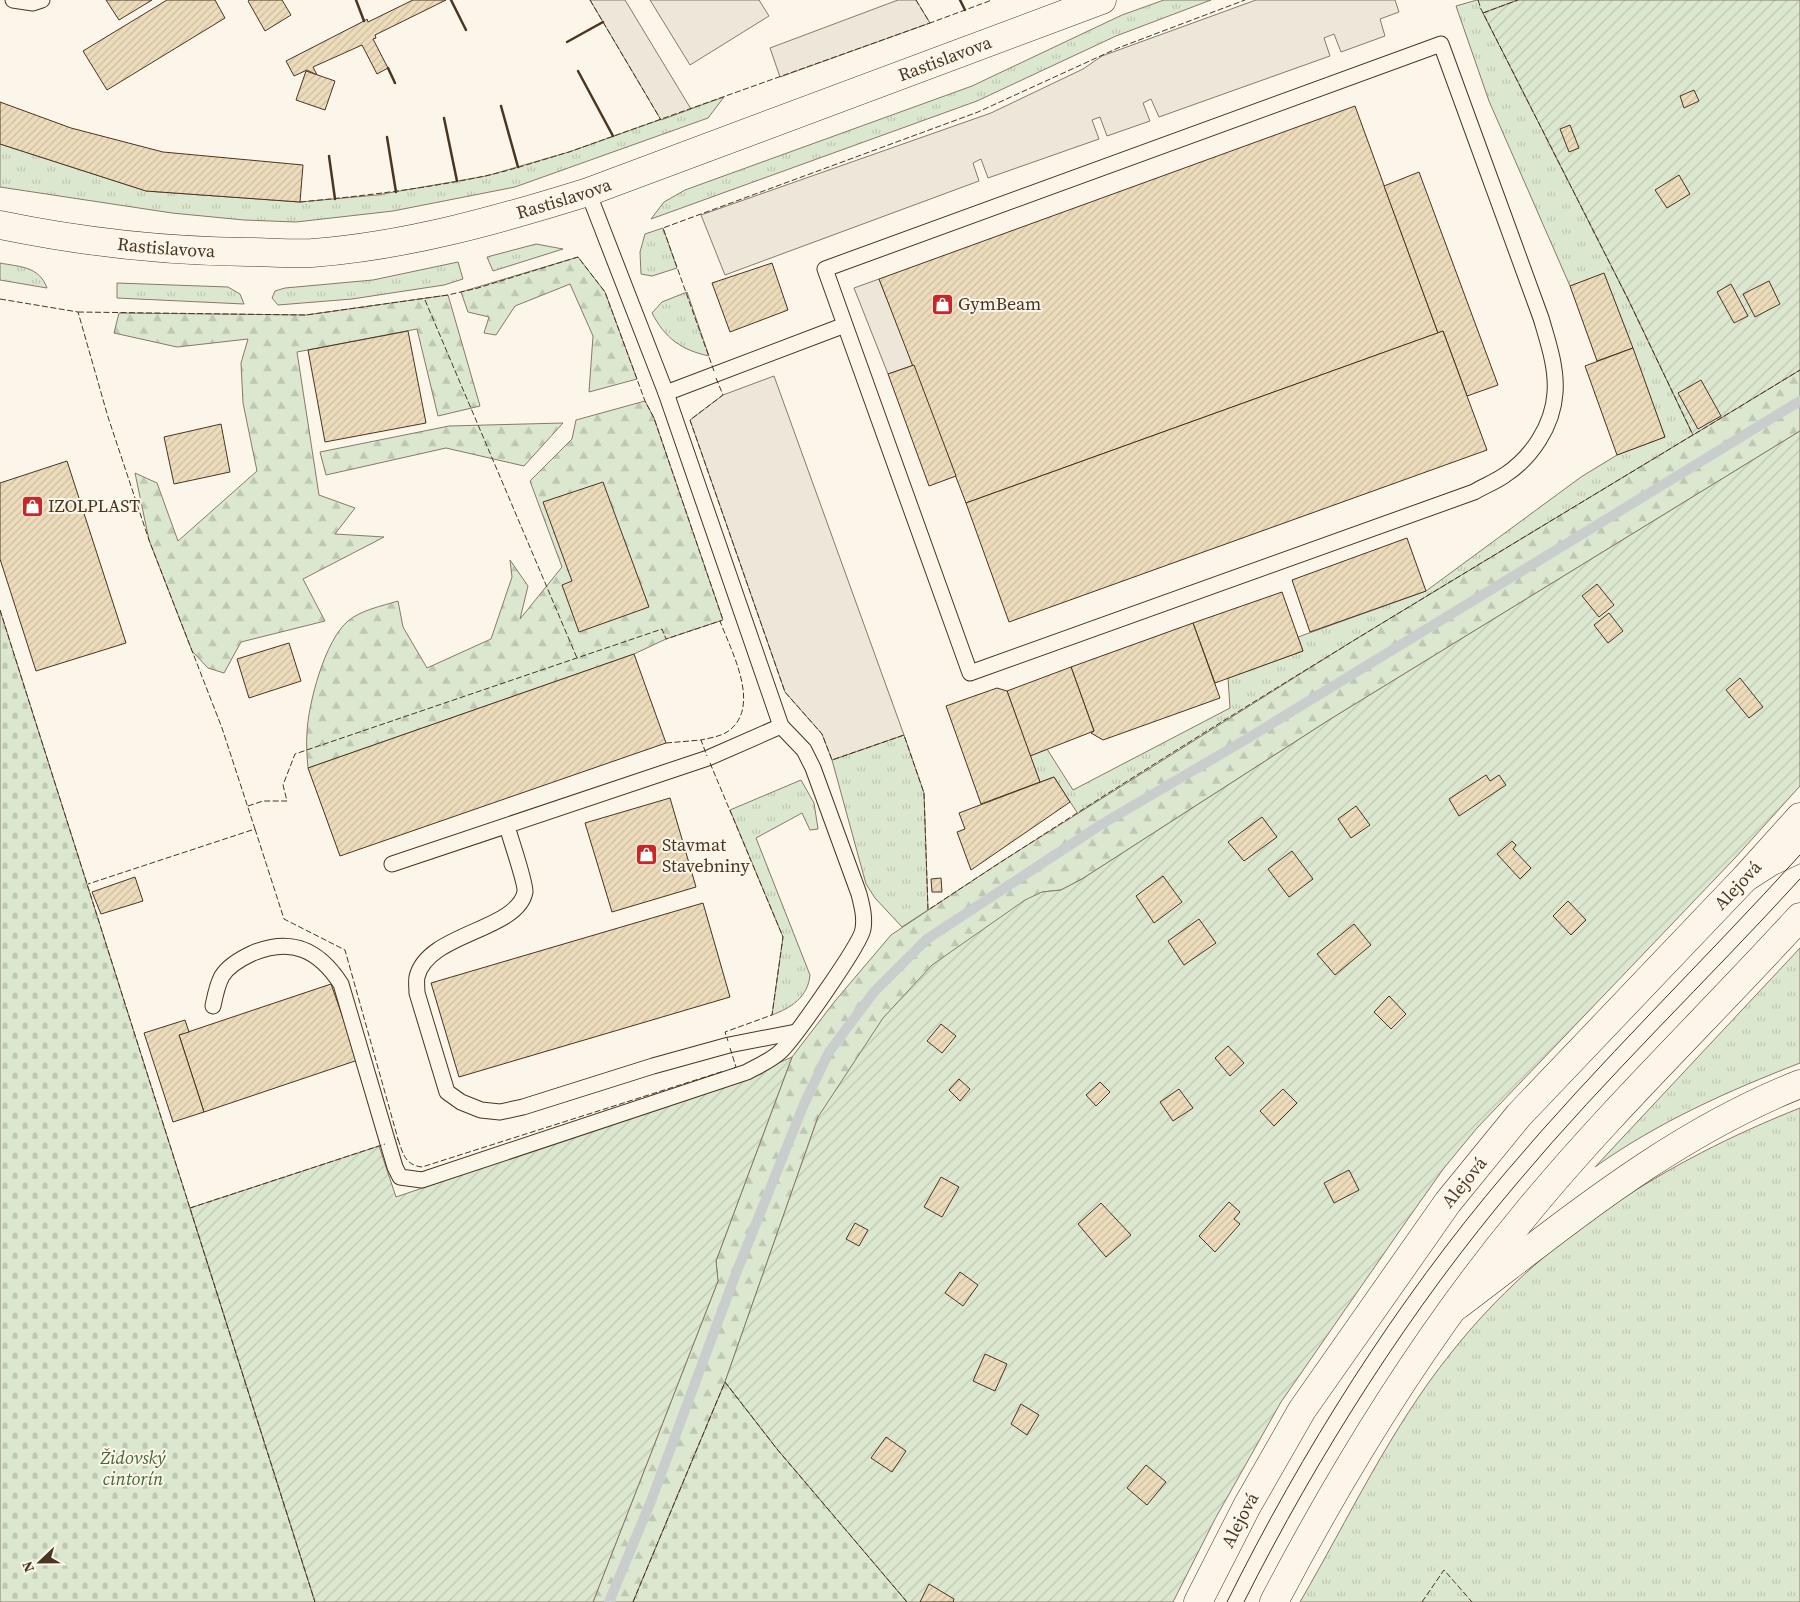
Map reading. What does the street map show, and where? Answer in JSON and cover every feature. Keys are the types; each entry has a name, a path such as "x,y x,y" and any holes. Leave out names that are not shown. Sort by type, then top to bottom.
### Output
{"main road":[{"name":"Rastislavova","path":"0,225 68,239 185,251 311,253 417,239 508,216 588,192 1102,0"},
{"name":"Alejová","path":"1198,1602 1247,1506 1302,1410 1448,1202 1519,1116 1745,878 1800,817"},
{"path":"1745,878 1770,862 1800,848"},
{"path":"1274,1602 1319,1515 1352,1459 1409,1371 1524,1216 1574,1158 1800,917"},
{"path":"1454,1308 1595,1200 1645,1165 1711,1125 1800,1084"}],"lane":[{"path":"13,0 33,3 42,0"},
{"path":"1441,44 1552,353 1556,394 1547,426 1530,454 1505,475 1474,492 970,673 845,325 825,269 1441,44"},
{"path":"213,1006 223,975 241,959 269,946 284,944 318,957 331,969 341,984 395,1167 400,1177 415,1180 432,1177 747,1072 778,1054 796,1032 854,948 863,930 864,914 859,894 814,768 804,750 781,726 666,392 588,192"},
{"path":"666,392 845,325"},
{"path":"392,864 708,758 781,726"},
{"path":"506,826 525,890 520,905 509,914 436,951 424,963 417,977 417,992 447,1092 461,1102 481,1110 500,1112 515,1109 653,1066 729,1045 796,1032"}],"green space":[{"path":"1164,0 1211,0 1116,36 977,101 651,219 664,202 685,190 972,86 1122,15"},
{"path":"1477,0 1518,0 1483,13 1628,299 1693,435 1429,595 1078,814 1054,777 1040,782 1030,756 1047,749 1073,790 1230,708 1228,678 1303,651 1298,637 1426,591 1581,477 1617,455 1665,437 1604,274 1570,286 1489,101 1456,6"},
{"path":"1518,0 1800,0 1800,370 1693,435 1628,299 1483,13"},
{"path":"724,97 708,118 515,187 393,211 296,222 244,220 172,213 0,187 0,144 146,191 300,202 377,195 486,176 569,152"},
{"path":"663,228 677,268 652,276 641,274 640,252 645,234"},
{"path":"536,244 563,249 493,271 487,257"},
{"path":"578,257 605,292 637,379 589,392 593,336 570,284 515,306 496,335 484,333 489,317 468,312 461,292"},
{"path":"458,262 463,279 444,285 352,299 278,305 272,298 275,291 285,288 373,280"},
{"path":"0,263 34,271 44,281 47,288 0,280"},
{"path":"117,283 228,287 240,294 244,304 117,298"},
{"path":"687,292 709,356 690,350 675,342 662,329 652,313 662,302"},
{"path":"448,295 480,406 438,416 417,329 297,352 319,495 355,508 335,534 384,537 303,579 325,621 241,642 224,673 208,668 192,651 149,540 135,473 157,483 178,541 257,471 243,403 241,363 248,339 177,347 114,333 119,313 306,315"},
{"path":"1800,370 1800,431 1329,720 1082,879 1061,890 1042,892 818,1117 725,1382 633,1602 593,1602 718,1281 716,1261 792,1057 835,1001 891,935 999,863 1356,639"},
{"path":"645,401 654,418 723,620 666,639 634,654 308,768 307,733 314,690 332,642 348,621 365,611 398,601 403,627 427,668 491,639 512,577 510,560 528,586 520,619 562,567 530,481 572,439 576,420"},
{"path":"563,423 524,466 446,448 326,475 320,452 449,426"},
{"path":"1800,431 1800,786 1735,858 1477,1128 1444,1168 1281,1402 1215,1519 1173,1602 907,1602 777,1449 725,1382 818,1117 883,1018 932,965 1025,900 1042,892 1061,890 1082,879 1329,720"},
{"name":"Židovský cintorín","path":"0,610 315,1602 0,1602"},
{"path":"904,735 924,793 928,910 902,927 875,898 866,884 832,760"},
{"path":"801,780 814,803 818,829 810,830 802,813 756,838 810,975 806,990 797,1001 786,1009 772,1015 783,937 730,810"},
{"path":"1800,948 1800,1063 1720,1096 1694,1109 1643,1136 1595,1167"},
{"path":"792,1057 716,1261 718,1281 593,1602 315,1602 190,1208 379,1146 396,1197 742,1079"},
{"path":"1800,1108 1800,1602 1300,1602 1389,1443 1429,1382 1486,1312 1525,1274 1566,1239 1609,1208 1654,1179 1702,1153 1750,1129"},
{"path":"725,1382 777,1449 907,1602 633,1602"}],"shaded area":[{"path":"590,0 625,0 691,109 661,120"},
{"path":"650,0 759,0 769,16 690,65"},
{"path":"898,0 916,0 930,23 780,77 770,48"},
{"path":"1256,0 1395,0 1399,12 1380,19 1385,36 1341,52 1334,34 1324,38 1330,56 1159,117 1151,99 1143,103 1150,121 1107,136 1100,117 1092,120 1099,139 988,178 981,159 973,163 979,181 725,275 701,215 991,113 1083,69 1102,56"},
{"path":"879,279 914,365 888,374 854,288"},
{"path":"774,376 904,735 832,760 822,734 785,692 690,420 723,395"}],"building":[{"path":"106,0 152,0 119,20"},
{"path":"167,0 215,0 225,18 107,90 83,51"},
{"path":"282,0 291,15 265,31 248,1"},
{"path":"413,0 446,0 375,35 376,38 373,39 388,68 377,74 362,45 313,67 317,75 307,70 294,76 286,61 367,19 368,22"},
{"path":"306,71 335,81 325,110 296,100"},
{"path":"1694,90 1699,101 1684,108 1680,96"},
{"path":"0,102 71,128 163,152 303,165 300,202 146,191 0,144"},
{"path":"1355,106 1438,333 966,503 879,279"},
{"path":"1570,125 1579,148 1569,152 1560,129"},
{"path":"1419,172 1498,385 1467,396 1443,331 1438,333 1384,186"},
{"path":"1679,175 1690,194 1667,208 1655,190"},
{"path":"772,263 788,310 730,332 712,283"},
{"path":"1604,273 1633,348 1597,361 1570,286"},
{"path":"1769,281 1780,304 1755,317 1743,294"},
{"path":"1731,284 1748,316 1734,323 1717,292"},
{"path":"408,331 426,423 325,442 308,350"},
{"path":"1443,331 1487,450 1009,622 966,503"},
{"path":"1633,348 1665,437 1617,455 1585,366"},
{"path":"914,365 956,476 929,486 888,374"},
{"path":"1701,380 1721,416 1698,429 1678,393"},
{"path":"221,424 230,472 174,484 164,437"},
{"path":"67,461 126,643 36,671 0,559 0,483"},
{"path":"603,482 649,607 579,632 562,585 572,581 543,502"},
{"path":"1407,538 1426,591 1310,632 1292,580"},
{"path":"1597,584 1614,605 1599,617 1582,596"},
{"path":"1282,592 1303,651 1215,683 1193,623"},
{"path":"1609,613 1623,631 1608,643 1594,625"},
{"path":"1193,623 1220,698 1103,740 1091,733 1094,731 1071,667"},
{"path":"289,643 301,681 249,698 237,659"},
{"path":"634,654 666,743 340,856 308,768"},
{"path":"1071,667 1094,731 1030,756 1007,691"},
{"path":"1740,678 1763,707 1749,718 1726,690"},
{"path":"997,688 1007,691 1040,782 981,804 946,706"},
{"path":"1486,775 1490,781 1499,775 1506,785 1459,816 1449,799"},
{"path":"1054,777 1070,802 971,870 957,832 965,829 959,813"},
{"path":"670,798 696,887 612,912 585,823"},
{"path":"1356,806 1370,825 1351,838 1338,819"},
{"path":"1262,817 1277,837 1244,861 1228,842"},
{"path":"1512,841 1516,845 1513,849 1531,868 1520,879 1497,854"},
{"path":"1292,851 1313,879 1289,897 1268,869"},
{"path":"1163,876 1182,902 1154,923 1136,896"},
{"path":"135,877 143,901 101,914 92,892"},
{"path":"941,878 942,892 932,892 931,879"},
{"path":"1568,901 1586,920 1571,935 1553,916"},
{"path":"703,903 730,997 459,1077 431,983"},
{"path":"1199,919 1216,943 1184,965 1168,941"},
{"path":"1354,924 1371,945 1335,975 1317,954"},
{"path":"331,984 358,1060 204,1112 179,1035"},
{"path":"1389,996 1406,1014 1391,1029 1374,1012"},
{"path":"185,1020 189,1032 179,1035 204,1112 173,1122 144,1033"},
{"path":"941,1024 956,1036 942,1053 927,1041"},
{"path":"1228,1046 1244,1063 1230,1076 1215,1058"},
{"path":"959,1079 970,1089 960,1101 949,1090"},
{"path":"1100,1082 1110,1092 1096,1106 1086,1095"},
{"path":"1179,1089 1193,1108 1173,1121 1160,1102"},
{"path":"1283,1089 1297,1103 1274,1126 1260,1111"},
{"path":"1349,1170 1359,1190 1334,1203 1324,1183"},
{"path":"941,1177 959,1187 942,1217 924,1207"},
{"path":"1229,1202 1240,1212 1234,1219 1240,1224 1215,1252 1199,1236"},
{"path":"1101,1203 1131,1235 1106,1257 1078,1224"},
{"path":"855,1223 868,1230 859,1246 846,1239"},
{"path":"960,1272 978,1285 963,1306 945,1293"},
{"path":"985,1354 1007,1364 995,1391 973,1381"},
{"path":"1021,1404 1039,1415 1027,1435 1011,1424"},
{"path":"886,1437 906,1451 892,1472 871,1458"},
{"path":"1146,1465 1166,1482 1147,1505 1127,1488"},
{"path":"929,1584 954,1599 953,1602 920,1602"}],"waterway":[{"path":"609,1602 651,1501 735,1276 804,1104 829,1052 874,992 927,939 1102,824 1245,740 1800,401"}],"tram line":[{"path":"1227,1602 1287,1489 1353,1379 1389,1325 1466,1221 1541,1131 1800,855"},
{"path":"1244,1602 1303,1492 1335,1438 1369,1384 1440,1280 1518,1182 1587,1104 1800,879"}],"fence":[{"path":"590,0 661,120"},
{"path":"916,0 930,23 992,0"},
{"path":"714,371 663,228 978,112 1118,48 1245,0"},
{"path":"1478,0 1628,299 1693,435"},
{"path":"1483,13 1518,0"},
{"path":"300,202 369,195 462,181 516,168 569,152 930,23"},
{"path":"78,312 306,315 448,295 478,288 578,257 605,292 645,401 654,418 723,620 720,621"},
{"path":"0,299 78,312 108,417 149,540 222,728 255,829 88,884"},
{"path":"425,300 577,658"},
{"path":"716,378 723,395 690,420 785,692 822,734 832,760 904,735 924,793 928,910 1252,703 1800,370"},
{"path":"0,610 315,1602"},
{"path":"248,806 263,801 287,801 283,785 295,754 662,629 666,639 720,621 737,663 744,694 743,709 737,722 727,732 701,740"},
{"path":"666,743 701,740 707,756"},
{"path":"710,763 783,937 772,1015 725,1032 728,1041"},
{"path":"255,829 284,919 345,950 397,1140"},
{"path":"730,1048 736,1067 734,1068"},
{"path":"398,1139 403,1154 408,1161 422,1167 724,1071"},
{"path":"190,1208 385,1144"},
{"path":"633,1602 725,1382 777,1449 907,1602"},
{"path":"1422,1602 1444,1570 1472,1602"}],"wall":[{"path":"356,0 364,21"},
{"path":"451,0 466,30"},
{"path":"960,0 965,10"},
{"path":"567,42 603,22"},
{"path":"388,68 395,83"},
{"path":"578,71 613,136"},
{"path":"501,106 518,167"},
{"path":"444,118 457,181"},
{"path":"387,137 396,192"},
{"path":"329,156 335,199"}],"place":[{"name":"GymBeam","path":"942,304"},
{"name":"IZOLPLAST","path":"32,506"},
{"name":"Stavmat Stavebniny","path":"646,855"}]}
